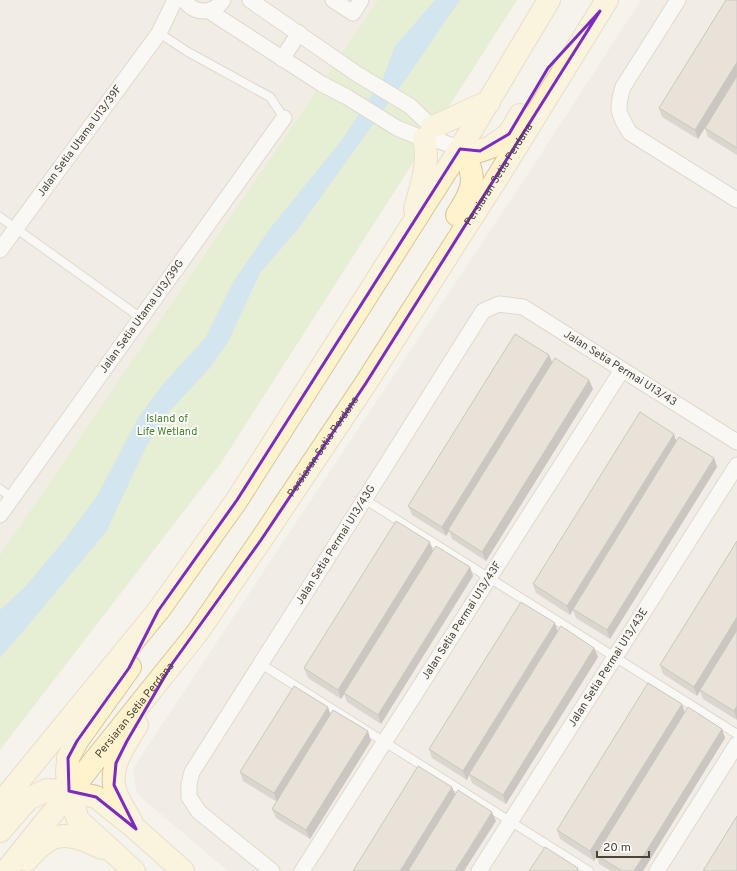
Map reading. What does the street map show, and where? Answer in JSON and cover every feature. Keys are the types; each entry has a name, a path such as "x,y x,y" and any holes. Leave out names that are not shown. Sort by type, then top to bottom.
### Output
{"main road":[{"path":"0,804 158,611 237,500 460,149 549,0"},
{"path":"460,149 480,151 492,147 509,134 548,68 603,6"},
{"name":"Persiaran Setia Perdana","path":"6,871 197,633 366,383 499,175 603,6"},
{"path":"411,226 425,167 427,149 432,136 451,120 472,108 489,102"},
{"path":"366,383 404,301 471,192 471,171 460,149"},
{"path":"134,871 78,820 69,791 67,774 68,758 74,747 129,668 158,611"},
{"path":"136,829 121,804 114,785 116,763 127,741 172,664"},
{"path":"0,831 28,799 47,790 69,791 96,797 136,829 183,871"},
{"path":"15,871 40,847 56,837 70,837 86,841 113,852"}],"street":[{"path":"209,11 219,5 222,0"},
{"path":"250,0 357,74 410,106 432,136"},
{"path":"333,0 353,13 362,0"},
{"path":"678,0 623,87 618,102 620,118 630,133 737,200"},
{"path":"175,1 187,4 197,10 209,11 322,84 347,97 397,128 432,136 460,149"},
{"name":"Jalan Setia Utama U13/39F","path":"0,250 159,33 175,1"},
{"path":"282,59 299,33"},
{"name":"Jalan Setia Utama U13/39G","path":"0,515 284,118"},
{"name":"Jalan Setia Permai U13/43","path":"499,304 523,307 737,442"},
{"name":"Jalan Setia Permai U13/43G","path":"272,871 199,812 190,797 189,784 192,772 262,664 483,310 499,304"},
{"name":"Jalan Setia Permai U13/43F","path":"302,871 622,370"},
{"name":"Jalan Setia Permai U13/43E","path":"479,871 737,465"},
{"path":"657,871 737,744"},
{"path":"0,794 40,755"}],"lane":[{"path":"159,33 188,52 270,97 284,118"},
{"path":"0,216 141,318"},
{"path":"0,489 12,498"},
{"path":"364,499 737,734"},
{"path":"262,664 589,871"}],"highlighted area":[{"path":"600,11 366,383 261,540 172,664 127,741 116,763 114,785 136,829 96,797 69,791 68,758 77,741 129,668 158,611 237,500 460,149 480,151 509,134 548,68"}],"shaded area":[{"path":"0,0 378,0 0,555"},
{"path":"641,0 737,0 737,871 228,871 137,794 133,768 524,180"}],"green space":[{"name":"Island of Life Wetland","path":"378,0 517,0 221,463 0,750 0,555"}],"water":[{"path":"435,0 460,0 410,73 298,229 260,273 228,342 209,369 168,413 147,445 106,532 0,658 0,610 25,587 66,538 97,496 138,418 164,383 205,338 235,279 272,226 341,141 383,78 395,46"}],"building":[{"path":"726,0 737,0 737,62 695,130 659,108"},
{"path":"737,76 737,148 705,128"},
{"path":"515,334 549,355 442,527 408,506"},
{"path":"555,358 589,380 482,552 448,530"},
{"path":"640,412 674,434 567,606 533,584"},
{"path":"679,437 714,458 607,630 573,609"},
{"path":"396,521 430,542 338,690 304,668"},
{"path":"737,541 737,617 694,687 660,665"},
{"path":"436,546 470,567 378,715 344,693"},
{"path":"521,602 555,623 463,771 429,749"},
{"path":"561,626 594,648 503,795 469,774"},
{"path":"737,630 737,706 734,711 700,690"},
{"path":"648,683 682,704 590,851 557,830"},
{"path":"294,686 328,707 274,793 240,772"},
{"path":"688,707 722,729 634,871 622,871 596,855"},
{"path":"333,710 368,731 306,830 272,809"},
{"path":"418,766 452,787 400,871 353,871"},
{"path":"458,790 492,812 455,871 408,871"},
{"path":"737,816 737,871 703,871"},
{"path":"545,847 578,868 577,871 529,871"}]}
